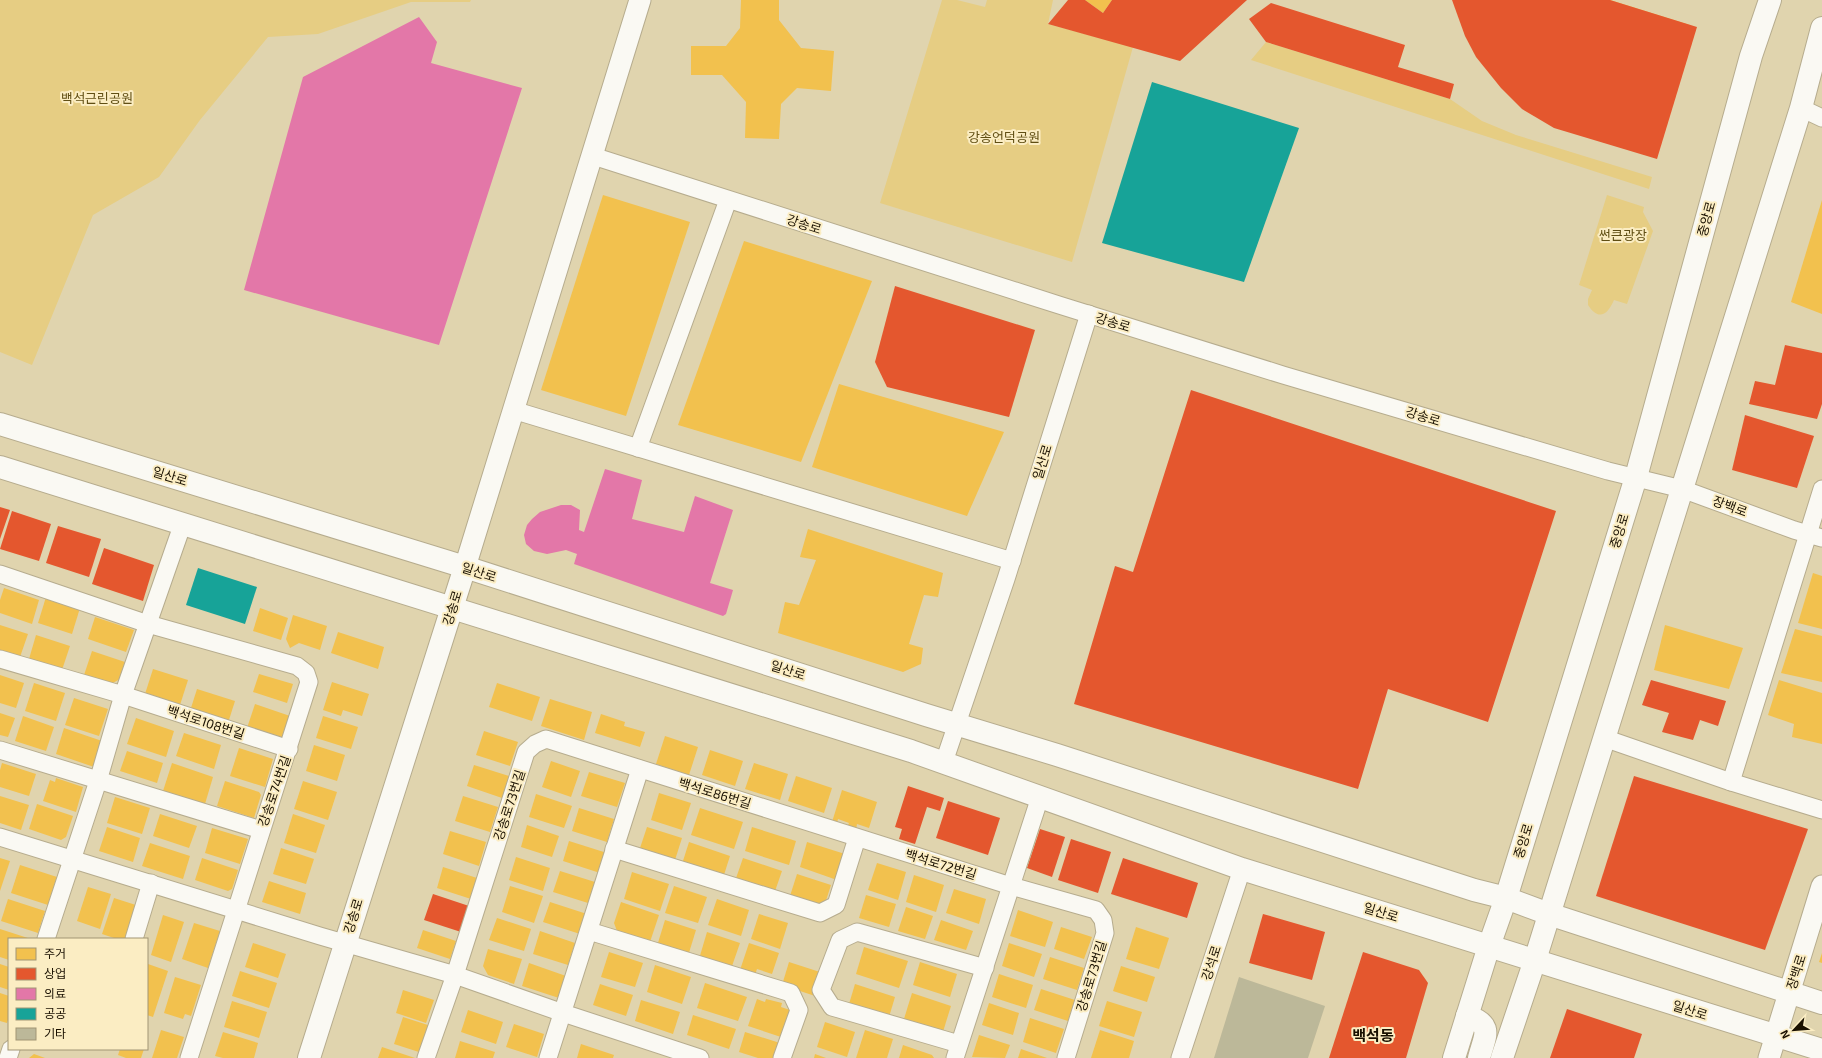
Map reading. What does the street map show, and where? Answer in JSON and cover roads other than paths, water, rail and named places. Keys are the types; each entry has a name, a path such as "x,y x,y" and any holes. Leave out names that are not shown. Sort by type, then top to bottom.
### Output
{"main road":[{"name":"중앙로","path":"1454,1058 1489,946 1506,898 1636,477 1749,63 1770,0"},
{"path":"1502,1058 1535,960 1801,108 1822,28"},
{"name":"일산로","path":"0,424 465,567 1474,890 1506,898 1549,914 1822,1003"},
{"name":"일산로","path":"0,467 944,762 1242,869 1776,1037 1822,1050"},
{"name":"강송로","path":"309,1058 465,567"},
{"path":"1467,1016 1480,1021 1485,1026 1485,1036 1479,1058"}],"street":[{"name":"강송로","path":"465,567 640,0"},
{"path":"1801,108 1822,118"},
{"name":"강송로","path":"593,156 1088,314 1291,377 1600,469 1636,477"},
{"path":"638,448 728,200"},
{"name":"일산로","path":"944,762 1012,561 1088,314"},
{"path":"513,410 1012,561"},
{"name":"장백로","path":"1636,477 1682,488 1815,536"},
{"path":"1731,782 1815,536 1822,489"},
{"path":"46,938 98,781 123,695 183,523"},
{"path":"0,574 148,624"},
{"name":"강송로74번길","path":"148,624 297,666 306,673 309,682 189,1058"},
{"name":"백석로108번길","path":"0,659 123,695 288,749"},
{"path":"1604,738 1731,782 1822,810"},
{"name":"강송로73번길","path":"426,1058 455,975 526,752 535,744 546,739 640,769"},
{"path":"0,750 261,830"},
{"path":"548,1058 640,769"},
{"name":"백석로86번길","path":"640,769 864,840"},
{"path":"984,968 857,932 840,940 821,990 832,1007 957,1051 1040,797"},
{"path":"0,837 320,936 455,975 676,1054 700,1058"},
{"path":"614,849 820,913 836,905 864,840"},
{"name":"백석로72번길","path":"864,840 1011,886"},
{"name":"강석로","path":"1180,1058 1242,869"},
{"path":"134,938 151,883"},
{"name":"강송로73번길","path":"1011,886 1096,910 1103,920 1105,933 1066,1058"},
{"name":"장백로","path":"1769,1058 1822,886"},
{"path":"589,931 791,993 799,1010 782,1058"}],"district":[{"name":"백석동","path":"1373,1036"}],"park label":[{"name":"백석근린공원","path":"97,98"},
{"name":"강송언덕공원","path":"1004,137"},
{"name":"썬큰광장","path":"1623,235"}]}
